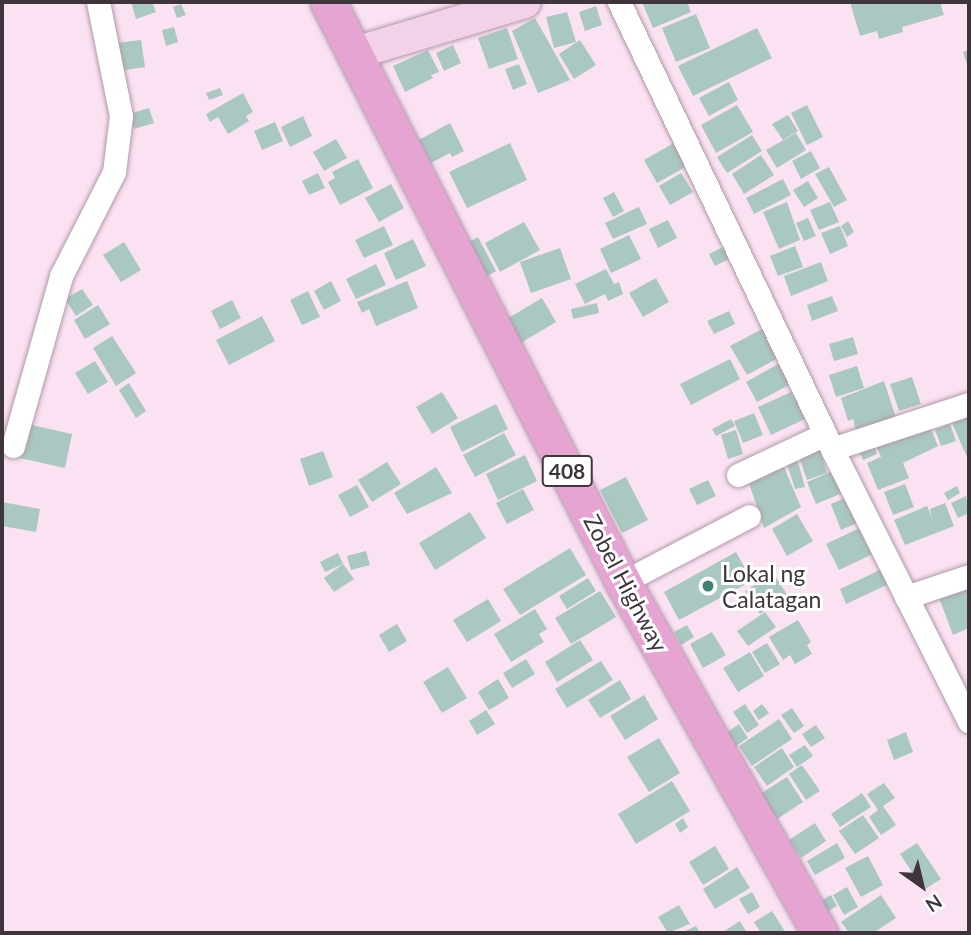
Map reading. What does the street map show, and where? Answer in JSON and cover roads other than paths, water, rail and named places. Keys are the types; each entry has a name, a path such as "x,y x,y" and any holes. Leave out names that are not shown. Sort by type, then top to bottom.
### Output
{"main road":[{"name":"Zobel Highway","path":"328,2 624,582 820,933"}],"street":[{"path":"13,446 61,276 114,172 121,116 98,2"},
{"path":"355,53 525,2"},
{"path":"619,2 829,442 969,721"},
{"path":"738,475 829,442 969,404"},
{"path":"624,582 749,516"},
{"path":"906,597 969,576"}],"place":[{"name":"Lokal ng Calatagan","path":"708,586"}]}
